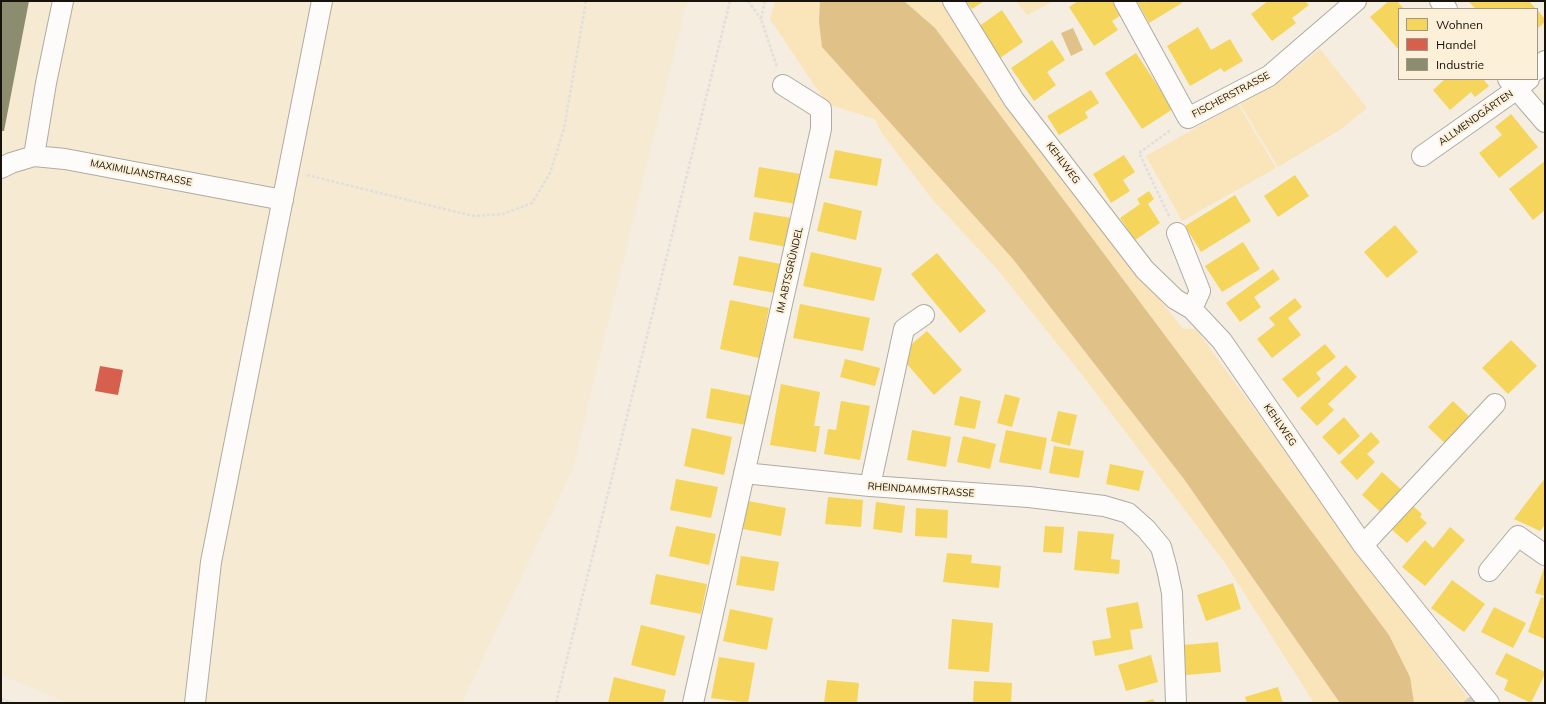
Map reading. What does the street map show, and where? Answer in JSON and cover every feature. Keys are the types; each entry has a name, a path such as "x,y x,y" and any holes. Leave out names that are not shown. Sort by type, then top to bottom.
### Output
{"street":[{"path":"34,156 46,83 63,1"},
{"path":"195,703 211,562 322,1"},
{"name":"KEHLWEG","path":"953,1 1014,100 1145,270 1176,299 1192,309 1222,341 1363,545 1489,703"},
{"name":"FISCHERSTRASSE","path":"1124,1 1188,118 1269,76 1356,1"},
{"path":"1538,69 1545,61"},
{"path":"1518,82 1545,122"},
{"name":"ALLMENDGÄRTEN","path":"1422,156 1518,82"},
{"name":"IM ABTSGRÜNDEL","path":"744,473 821,129 821,109 783,85"},
{"name":"MAXIMILIANSTRASSE","path":"1,168 11,162 34,156 65,159 283,200"},
{"path":"1177,233 1200,291 1192,309"},
{"path":"870,486 904,329 924,315"},
{"path":"1363,545 1495,404"},
{"path":"693,703 744,473"},
{"name":"RHEINDAMMSTRASSE","path":"744,473 870,486 1029,497 1104,506 1128,513 1146,528 1161,547 1167,569 1172,593 1176,703"},
{"path":"1489,571 1518,536 1545,555"}],"path":[{"path":"289,171 473,216 503,214 532,203 550,173 564,129 586,1"},
{"path":"556,703 730,1"},
{"path":"748,1 761,19 783,85"},
{"path":"761,19 766,1"},
{"path":"1177,233 1139,153 1188,118"},
{"path":"1,699 12,703"}],"shaded area":[{"path":"1,1 687,1 572,471 462,703 68,703 1,675"},
{"path":"775,1 941,1 1011,113 1183,329 1196,329 1380,582 1472,703 1314,703 1225,563 1080,372 997,269 932,199 881,132 875,119 827,104 770,19"},
{"path":"820,1 904,1 935,28 1389,635 1410,677 1414,703 1340,703 1184,479 1013,259 822,47 819,22"},
{"path":"1016,1 1054,1 1027,15"},
{"path":"1073,28 1083,50 1071,56 1061,33"},
{"path":"1320,49 1367,108 1341,129 1278,167 1240,104 1282,79"},
{"path":"1238,104 1276,168 1182,221 1146,156"}],"building: Wohnen":[{"path":"966,1 984,1 972,9"},
{"path":"1078,1 1112,1 1121,15 1112,21 1118,30 1094,46 1069,7"},
{"path":"1137,1 1181,1 1182,3 1149,23"},
{"path":"1268,1 1305,1 1309,5 1292,18 1296,23 1272,41 1251,14"},
{"path":"1389,1 1397,1 1403,8 1398,8 1398,49 1370,17"},
{"path":"1529,1 1535,8 1475,8 1469,2"},
{"path":"1002,10 1023,42 1000,58 978,27"},
{"path":"1538,11 1545,19 1545,22 1538,28"},
{"path":"1198,27 1211,50 1230,39 1243,61 1224,72 1221,68 1190,86 1167,46"},
{"path":"1052,40 1065,60 1047,72 1056,85 1034,101 1011,68"},
{"path":"1136,53 1173,109 1142,129 1105,73"},
{"path":"1444,80 1484,80 1489,86 1475,97 1471,92 1450,110 1433,90"},
{"path":"1091,90 1099,103 1085,112 1088,118 1059,135 1047,116"},
{"path":"1511,114 1538,147 1499,178 1479,153 1502,135 1495,127"},
{"path":"835,150 882,159 877,186 829,178"},
{"path":"1124,155 1135,172 1123,180 1130,191 1111,203 1093,174"},
{"path":"1545,161 1545,210 1533,220 1509,189"},
{"path":"759,167 801,174 796,204 754,197"},
{"path":"1295,175 1309,196 1278,217 1264,196"},
{"path":"1149,191 1154,199 1148,204 1160,223 1135,240 1120,218 1140,204 1137,199"},
{"path":"1235,195 1251,221 1201,252 1185,226"},
{"path":"824,202 862,211 856,240 817,231"},
{"path":"754,212 792,218 787,247 749,240"},
{"path":"1395,225 1418,252 1387,278 1364,252"},
{"path":"1243,242 1260,269 1222,292 1205,266"},
{"path":"811,252 882,268 874,301 803,286"},
{"path":"937,253 986,311 960,333 911,274"},
{"path":"739,256 781,264 775,293 733,285"},
{"path":"1273,269 1280,279 1254,297 1261,307 1240,322 1226,303"},
{"path":"1295,298 1302,307 1288,318 1301,335 1272,358 1257,339 1275,325 1269,318"},
{"path":"730,300 769,308 759,358 720,349"},
{"path":"800,304 870,318 863,351 793,338"},
{"path":"927,331 962,370 934,395 899,355"},
{"path":"1511,340 1537,366 1508,394 1482,368"},
{"path":"1325,344 1336,357 1316,373 1321,379 1298,398 1282,379"},
{"path":"845,359 880,368 875,386 840,377"},
{"path":"1346,365 1357,377 1328,404 1334,410 1317,426 1300,408"},
{"path":"781,384 820,392 814,426 820,426 816,452 770,445"},
{"path":"711,388 752,396 746,425 706,418"},
{"path":"1005,394 1020,398 1012,427 997,423"},
{"path":"960,396 981,401 975,429 954,425"},
{"path":"841,401 870,406 860,460 824,454 828,429 836,430"},
{"path":"1453,401 1476,423 1451,449 1428,427"},
{"path":"1058,411 1077,415 1070,446 1051,441"},
{"path":"1344,417 1360,436 1339,455 1322,437"},
{"path":"692,428 732,437 724,475 684,466"},
{"path":"912,430 951,437 946,467 907,460"},
{"path":"1006,430 1047,438 1041,470 999,462"},
{"path":"1371,432 1380,442 1367,454 1375,462 1357,480 1340,462"},
{"path":"963,436 996,444 990,469 957,462"},
{"path":"1054,446 1084,451 1079,478 1049,473"},
{"path":"1110,464 1144,471 1139,491 1106,484"},
{"path":"1382,472 1405,493 1385,516 1362,495"},
{"path":"1545,478 1545,525 1540,531 1514,519"},
{"path":"676,479 718,487 711,518 670,510"},
{"path":"828,497 863,500 861,527 825,524"},
{"path":"748,501 786,508 781,536 743,529"},
{"path":"876,502 905,506 902,533 873,529"},
{"path":"1413,506 1422,514 1420,517 1427,523 1407,543 1391,529"},
{"path":"916,508 948,510 947,538 915,536"},
{"path":"676,526 716,534 709,565 669,556"},
{"path":"1045,526 1064,527 1062,553 1043,552"},
{"path":"1450,527 1465,540 1425,586 1402,567 1425,540 1433,548"},
{"path":"1078,531 1114,534 1111,559 1120,560 1119,574 1074,570"},
{"path":"947,553 972,555 971,563 1001,566 999,588 943,582"},
{"path":"741,556 779,562 774,591 736,585"},
{"path":"1544,568 1545,569 1545,596 1535,593"},
{"path":"656,574 707,584 701,614 650,604"},
{"path":"1452,580 1485,604 1464,632 1431,608"},
{"path":"1233,583 1241,609 1206,621 1197,595"},
{"path":"1541,597 1545,598 1545,639 1528,632"},
{"path":"1138,602 1143,628 1130,630 1133,649 1095,656 1092,641 1111,638 1106,608"},
{"path":"1494,607 1526,623 1513,648 1481,632"},
{"path":"730,609 773,618 767,650 723,641"},
{"path":"952,619 993,623 989,672 948,669"},
{"path":"641,625 685,636 675,676 631,665"},
{"path":"1218,642 1221,672 1186,675 1183,645"},
{"path":"1506,653 1545,672 1531,703 1504,690 1508,680 1495,674"},
{"path":"1151,655 1158,682 1126,691 1118,665"},
{"path":"719,657 755,663 748,703 711,698"},
{"path":"614,677 666,690 663,703 608,703"},
{"path":"827,680 859,683 857,703 824,703"},
{"path":"974,681 1012,683 1011,703 973,703"},
{"path":"1278,687 1283,703 1247,703 1245,697"},
{"path":"1153,699 1155,703 1141,703"}],"building: Handel":[{"path":"100,366 123,370 118,395 95,391"}],"building: Industrie":[{"path":"1,1 29,1 4,131 1,131"}],"building: Sonstige":[{"path":"1471,696 1477,703 1462,703"}]}
